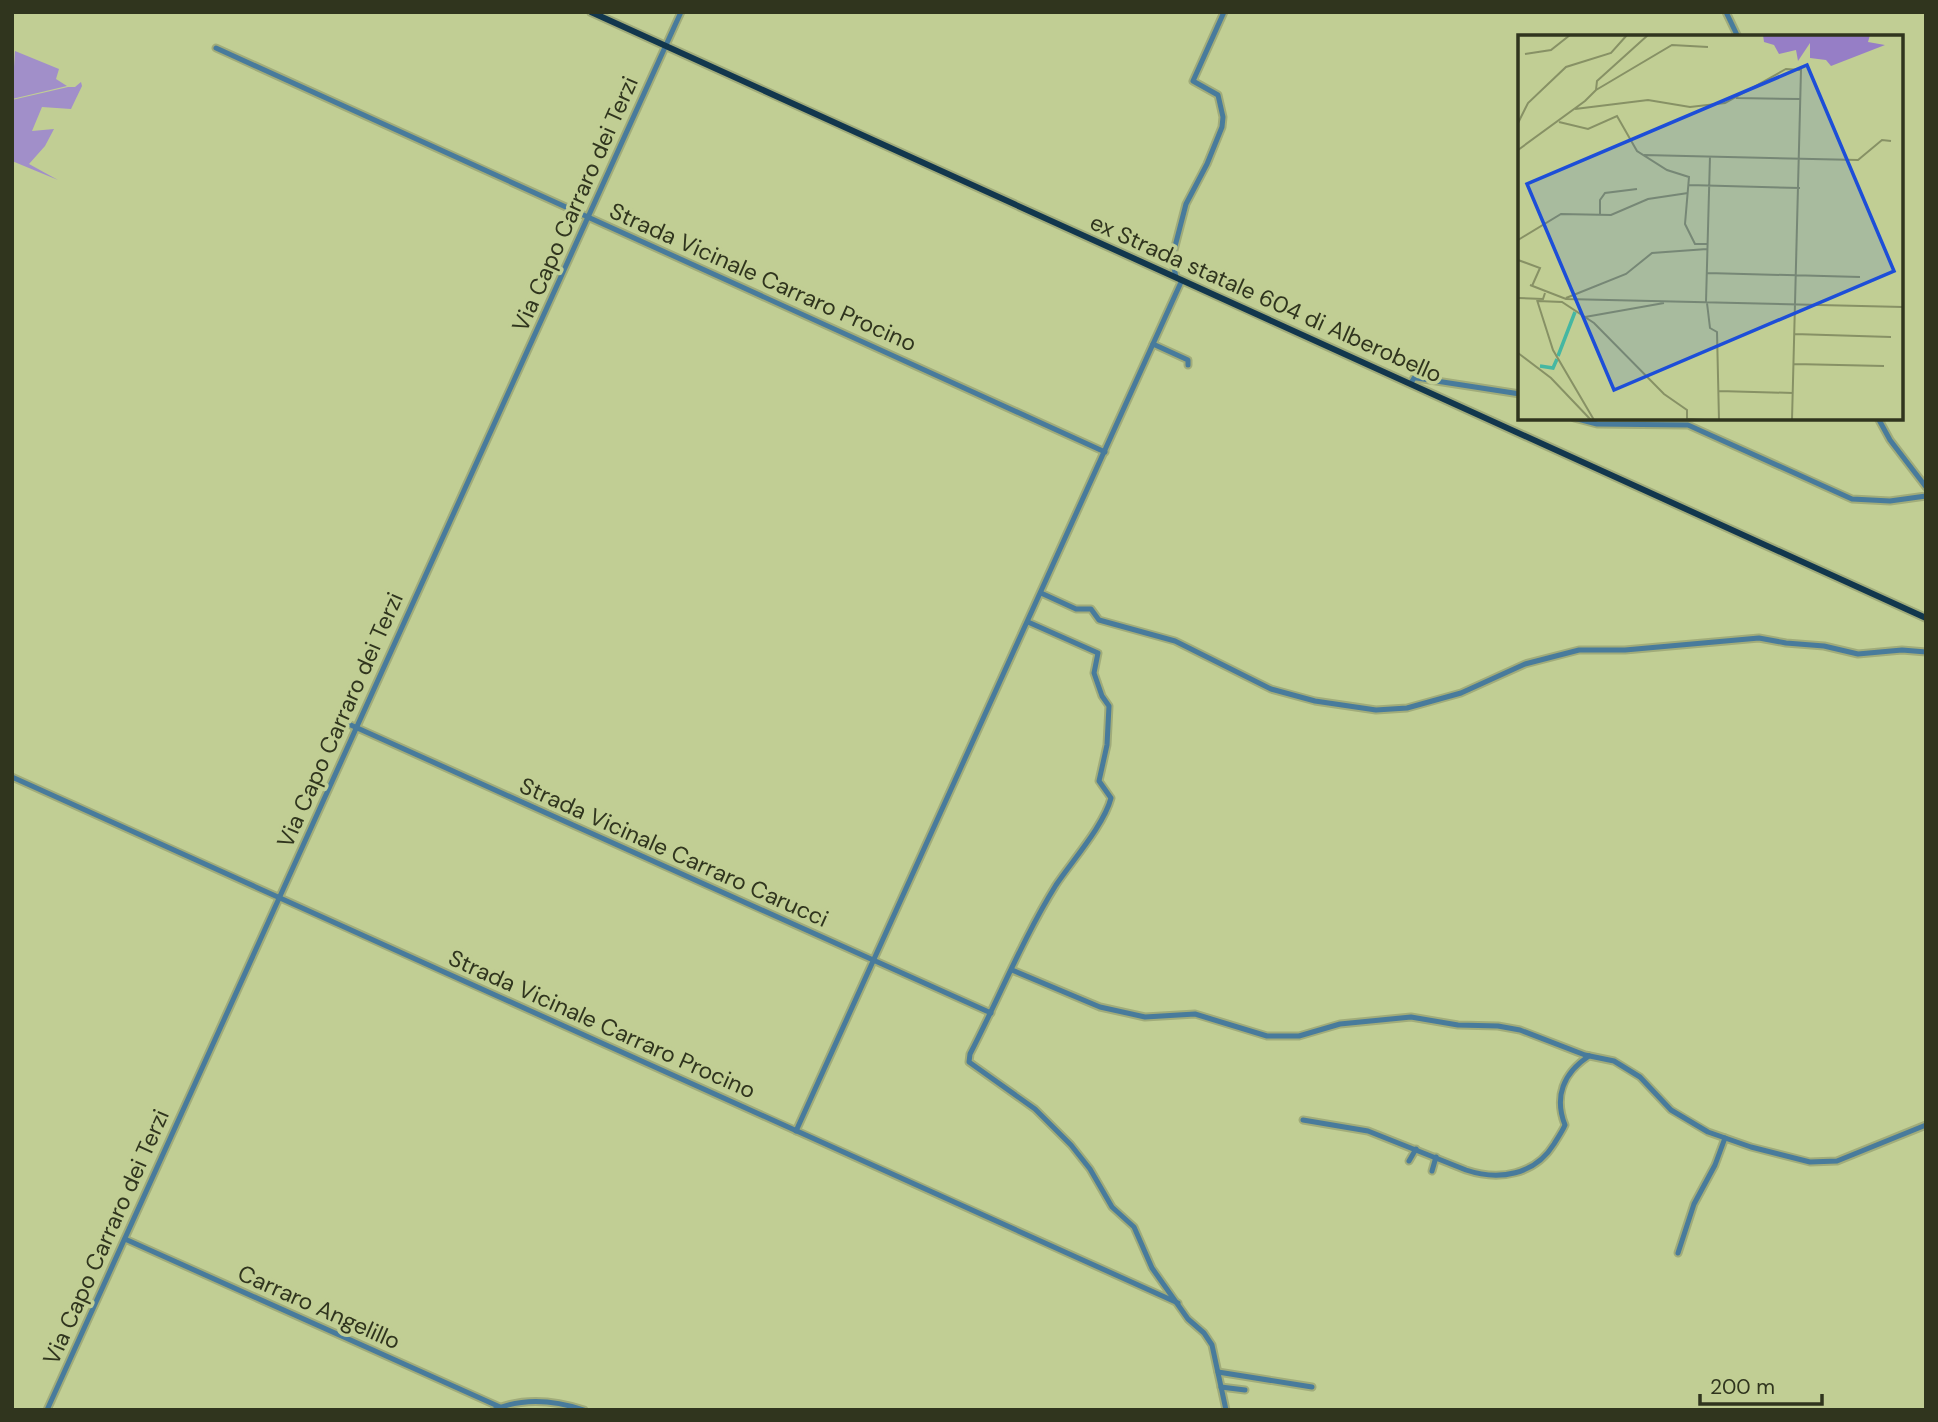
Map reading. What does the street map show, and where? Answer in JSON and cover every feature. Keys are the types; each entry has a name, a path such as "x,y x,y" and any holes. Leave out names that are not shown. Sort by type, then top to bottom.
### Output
{"main road":[{"name":"ex Strada statale 604 di Alberobello","path":"591,12 1926,618"}],"street":[{"name":"Via Capo Carraro dei Terzi","path":"47,1410 681,12"},
{"path":"796,1131 1105,452 1179,279 1172,258 1186,204 1207,164 1223,122 1220,99 1216,92 1193,81 1224,12"},
{"path":"1726,12 1737,35"},
{"name":"Strada Vicinale Carraro Procino","path":"216,48 1105,452"},
{"path":"1153,344 1188,360 1188,365"},
{"path":"1411,383 1417,378 1518,394"},
{"path":"1582,420 1597,424 1688,425 1828,490 1859,500 1890,501 1926,496"},
{"path":"1879,420 1890,440 1926,487"},
{"path":"1041,593 1076,609 1090,610 1099,620 1175,641 1253,682 1283,694 1328,704 1376,710 1418,706 1461,693 1525,664 1579,650 1625,650 1759,638 1824,646 1858,654 1902,650 1926,652"},
{"path":"1028,622 1098,653 1094,673 1102,696 1109,706 1107,745 1100,781 1111,798 1103,815 1055,887 970,1054 969,1062 1035,1109 1080,1153 1112,1207 1134,1227 1152,1268 1188,1319 1209,1338 1226,1410"},
{"name":"Strada Vicinale Carraro Carucci","path":"344,722 991,1013"},
{"name":"Strada Vicinale Carraro Procino","path":"12,777 1178,1303"},
{"path":"1012,970 1100,1007 1145,1017 1200,1015 1267,1036 1299,1036 1347,1023 1392,1017 1419,1017 1458,1025 1531,1033 1588,1056 1610,1059 1637,1075 1676,1115 1725,1138 1798,1159 1825,1163 1842,1159 1926,1125"},
{"path":"1303,1120 1363,1129 1466,1170 1488,1176 1511,1174 1540,1161 1550,1150 1565,1125 1560,1112 1561,1090 1588,1056"},
{"path":"1678,1253 1694,1205 1715,1165 1725,1138"},
{"path":"1409,1161 1416,1149"},
{"path":"1432,1171 1436,1157"},
{"name":"Carraro Angelillo","path":"125,1239 497,1408"},
{"path":"1218,1372 1312,1387"},
{"path":"1221,1387 1245,1390"},
{"path":"497,1408 521,1401 539,1401 584,1410"}],"shaded area":[{"path":"15,51 59,69 56,79 67,86 12,99"},
{"path":"81,82 82,86 71,109 42,107 32,131 54,129 45,146 29,164 58,180 12,161 12,100 75,87"}]}
